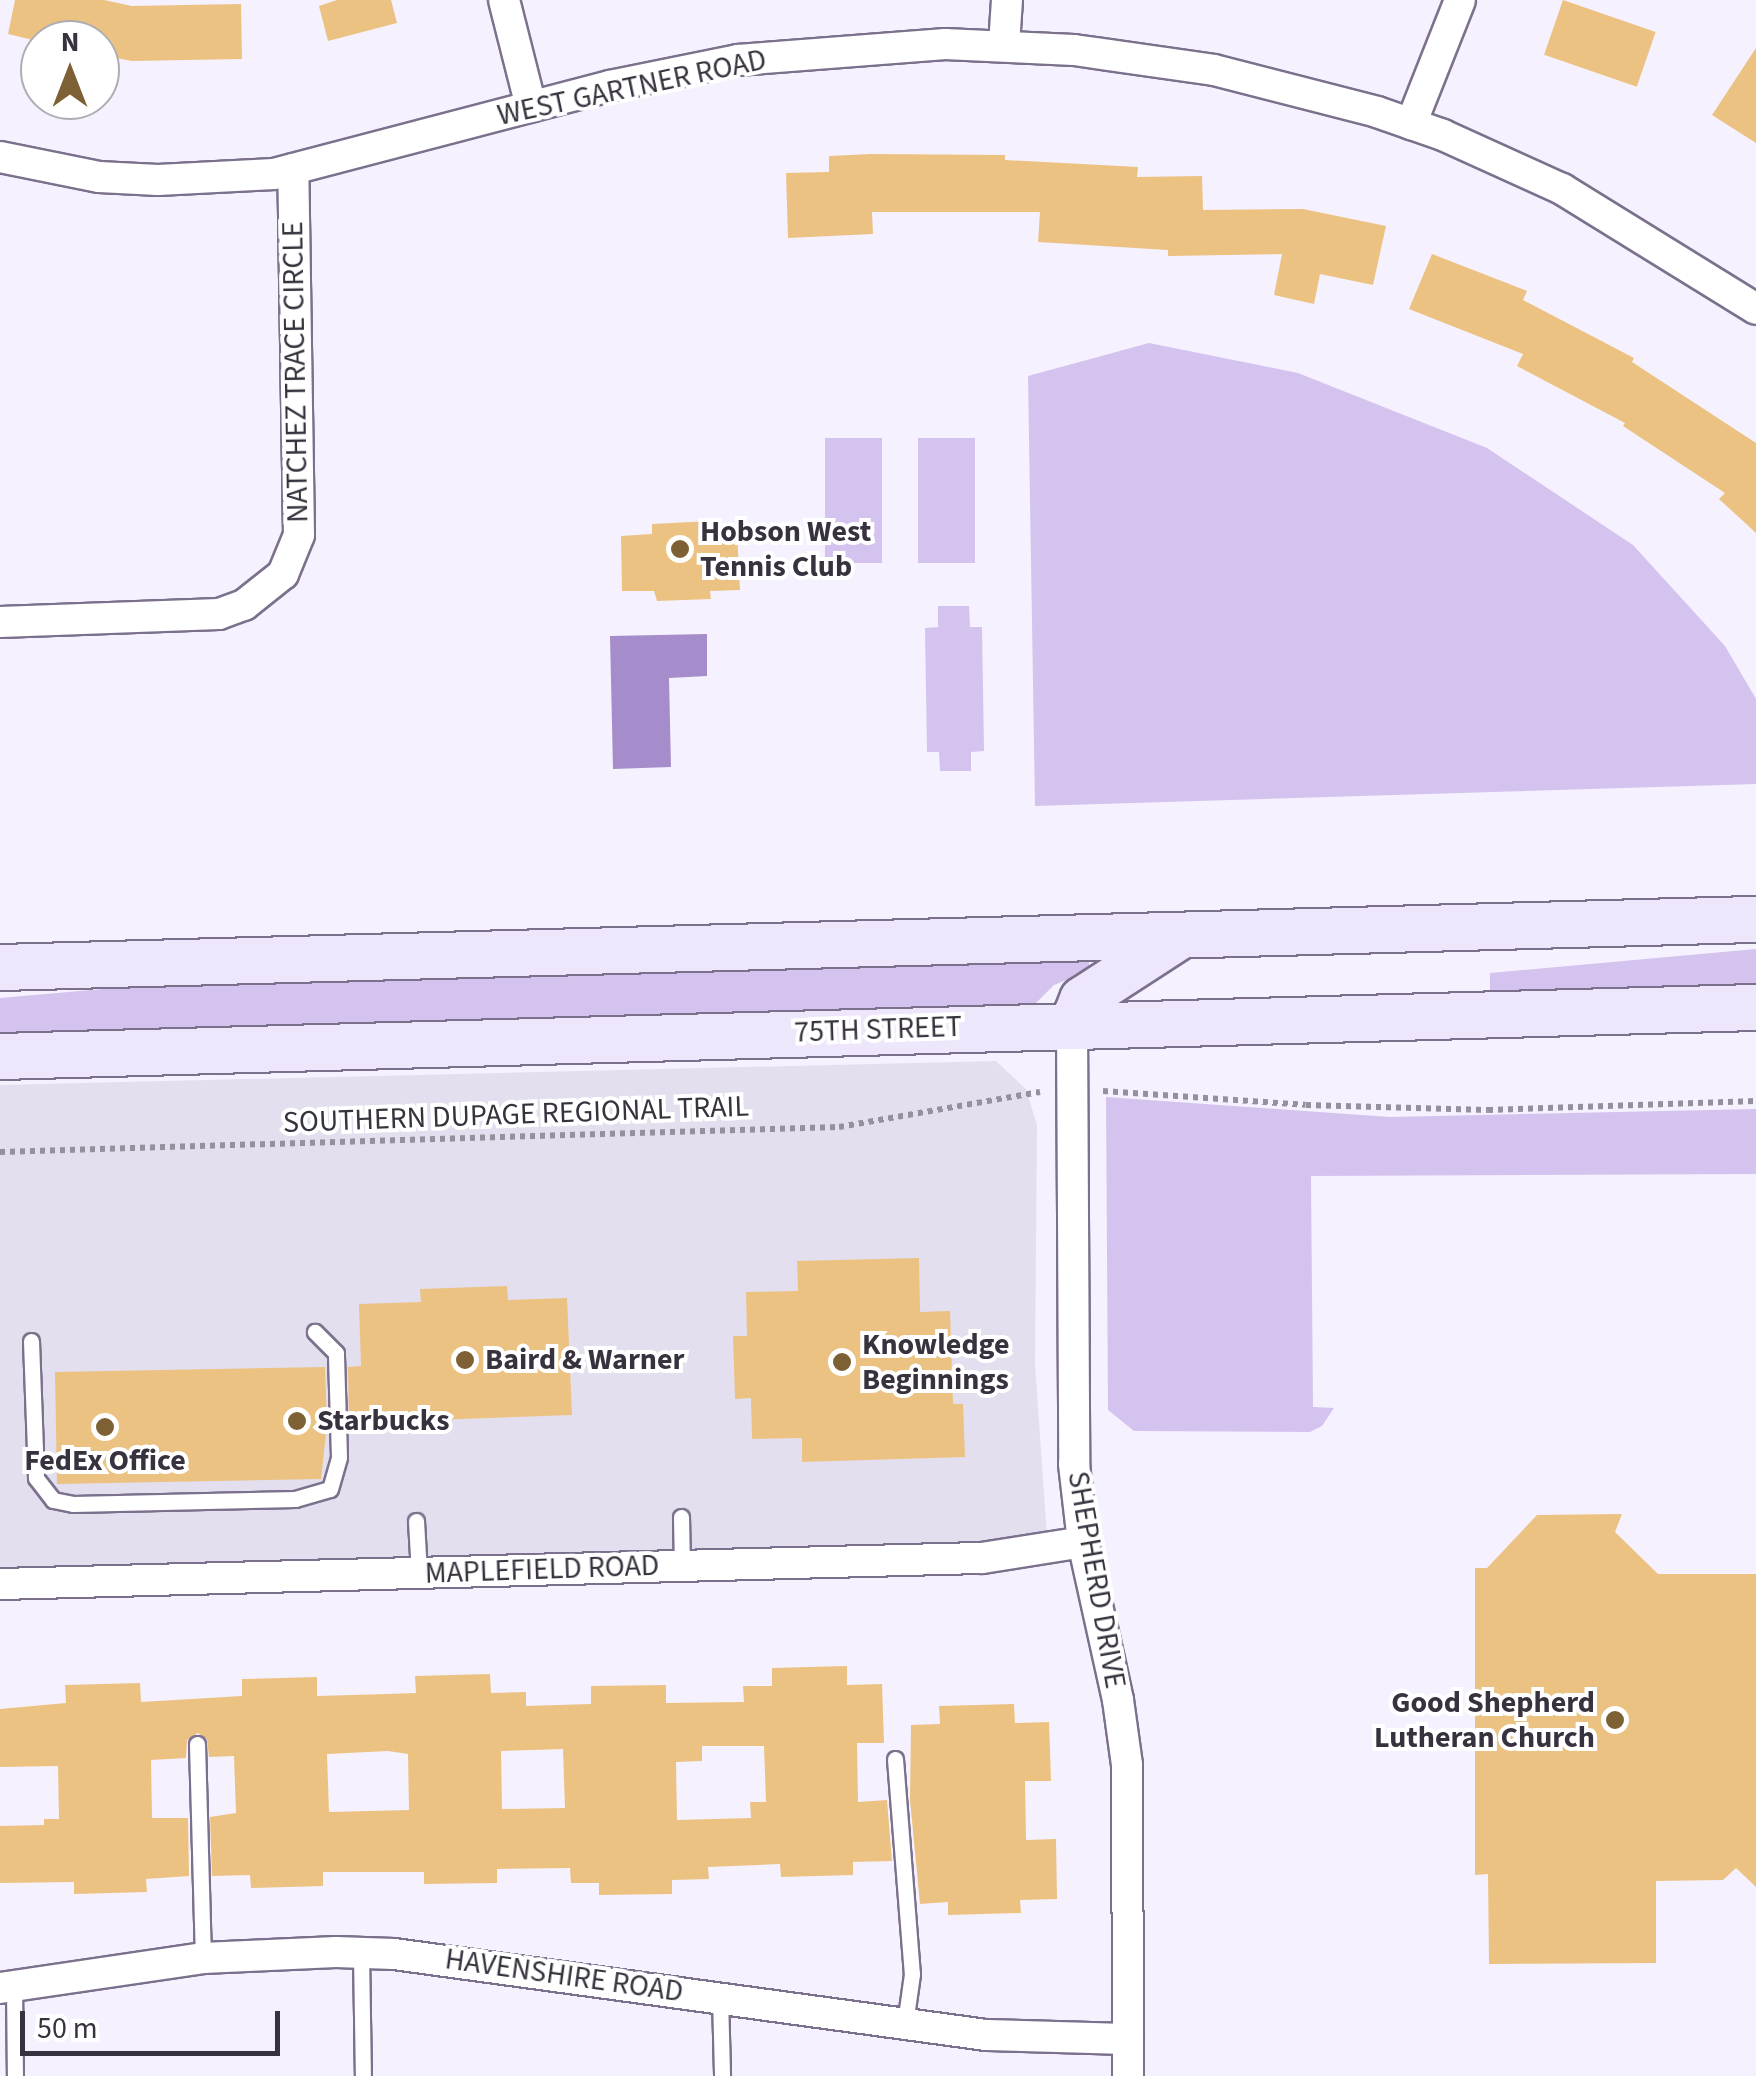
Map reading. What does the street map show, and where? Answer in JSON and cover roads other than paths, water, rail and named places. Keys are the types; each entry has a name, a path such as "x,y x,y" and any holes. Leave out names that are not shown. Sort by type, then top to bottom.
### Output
{"main road":[{"path":"0,967 1756,920"},
{"path":"1072,1024 1082,999 1180,935"},
{"name":"75TH STREET","path":"0,1056 1756,1006"}],"street":[{"path":"504,0 531,108"},
{"path":"1004,45 1006,0"},
{"path":"1411,124 1460,0"},
{"name":"WEST GARTNER ROAD","path":"0,158 99,177 158,180 293,170 531,108 738,60 876,46 1004,45 1074,50 1214,70 1411,124 1562,189 1756,308"},
{"name":"NATCHEZ TRACE CIRCLE","path":"0,622 219,614 244,604 283,574 299,535 293,170"},
{"name":"SHEPHERD DRIVE","path":"1072,1024 1074,1464 1083,1542 1118,1700 1126,1765 1128,2076"},
{"name":"MAPLEFIELD ROAD","path":"0,1584 982,1558 1083,1542"},
{"name":"HAVENSHIRE ROAD","path":"7,1987 203,1958 361,1953 505,1966 986,2034 1128,2038"}],"lane":[{"path":"31,1341 36,1478 41,1490 53,1500 73,1504 295,1498 330,1489 340,1457 336,1353 315,1332"},
{"path":"681,1517 682,1566"},
{"path":"416,1521 419,1573"},
{"path":"197,1744 203,1958"},
{"path":"895,1759 912,1974 905,2024"},
{"path":"361,1953 364,2076"},
{"path":"7,1987 15,2076"},
{"path":"720,1998 722,2076"}],"place":[{"name":"Hobson West Tennis Club","path":"680,549"},
{"name":"Baird & Warner","path":"465,1360"},
{"name":"Knowledge Beginnings","path":"842,1362"},
{"name":"Starbucks","path":"297,1421"},
{"name":"FedEx Office","path":"105,1427"},
{"name":"Good Shepherd Lutheran Church","path":"1615,1720"}]}
